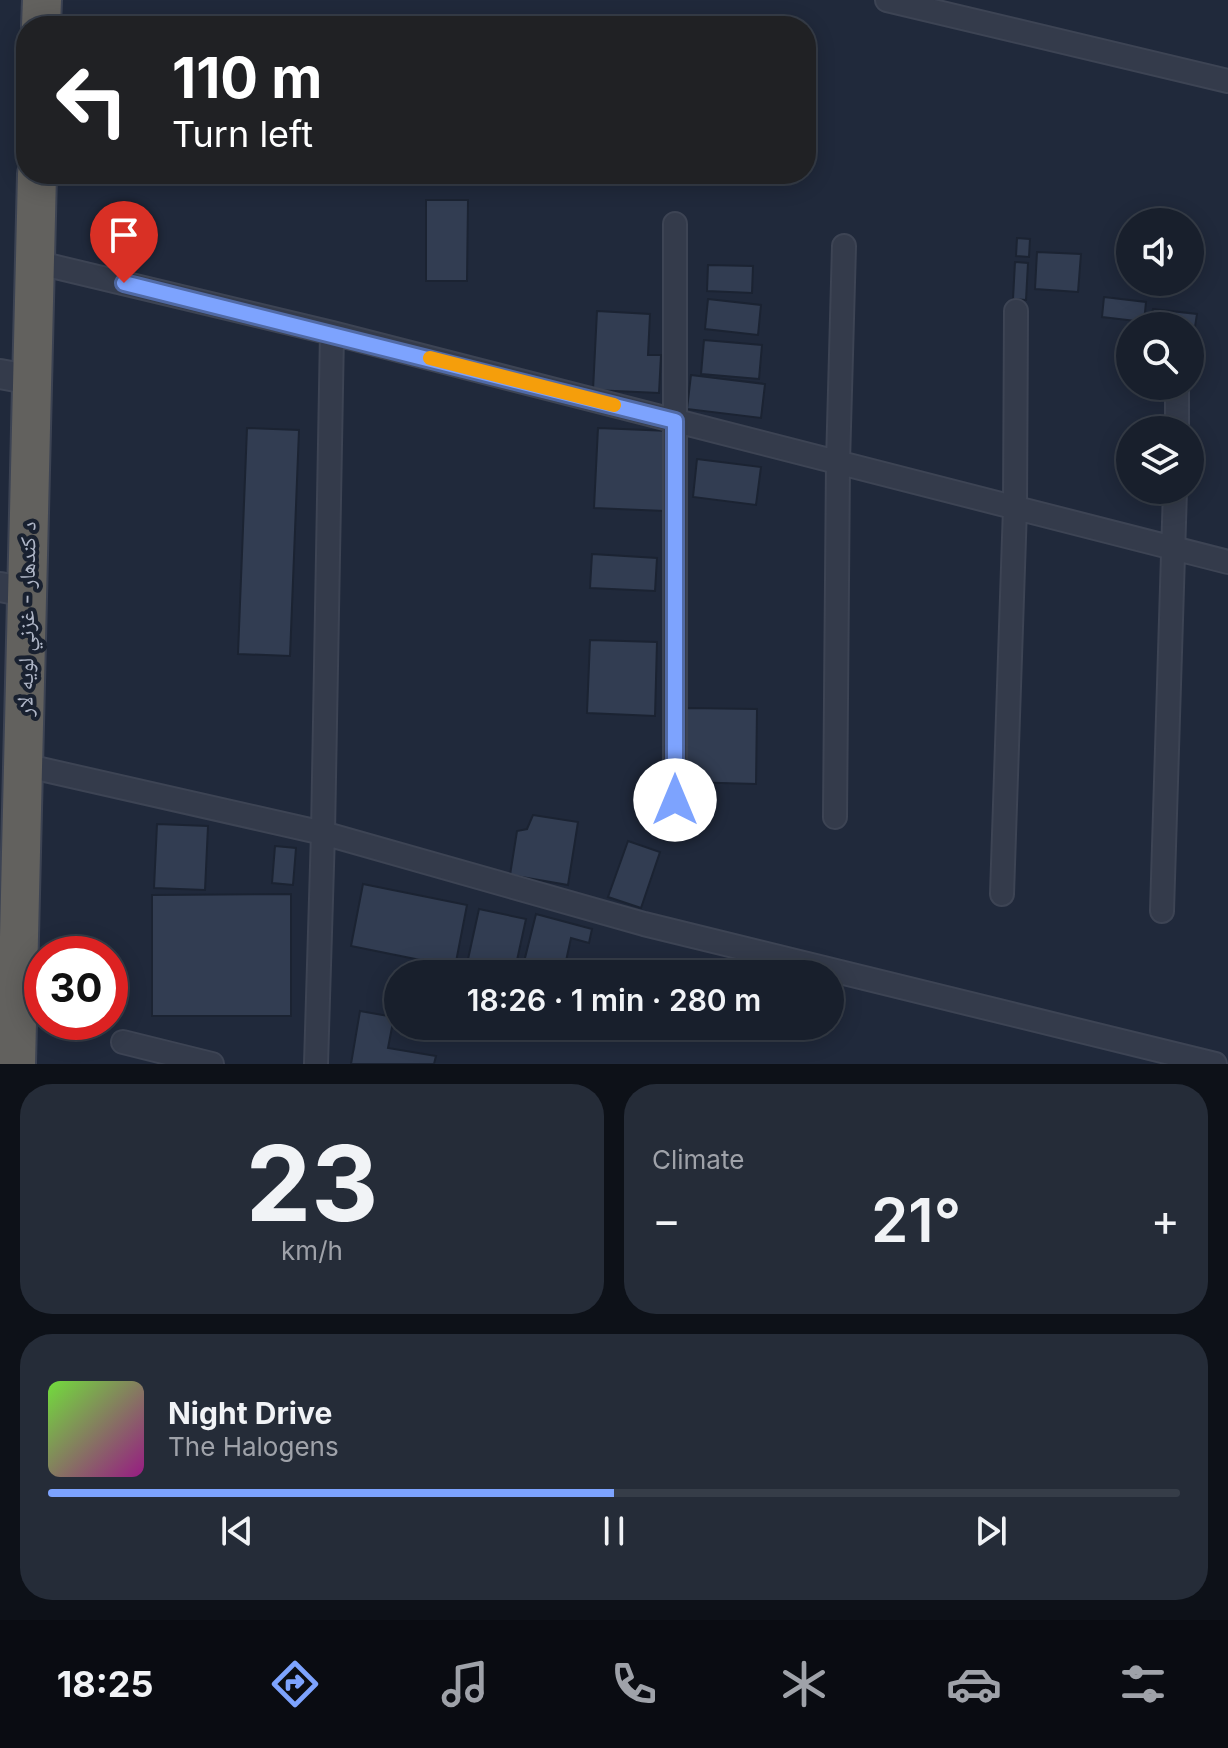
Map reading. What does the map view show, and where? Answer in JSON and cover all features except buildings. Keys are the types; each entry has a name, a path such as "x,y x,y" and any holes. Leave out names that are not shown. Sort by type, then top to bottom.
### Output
{"highway":[{"name":"د کندهار - غزني لويه لار","path":"16,1064 23,765 13,590 16,377 35,262 37,184"}],"street":[{"path":"887,0 1228,81"},
{"path":"675,224 675,800"},
{"path":"835,817 838,463 844,246"},
{"path":"35,262 332,333 1228,562"},
{"path":"1002,894 1015,508 1016,311"},
{"path":"316,1064 332,333"},
{"path":"1162,911 1175,504"},
{"path":"23,765 323,833 644,924 1215,1064"},
{"path":"123,1042 212,1064"}],"slow traffic":[{"path":"430,358 614,405"}],"route":[{"path":"124,283 675,421 675,800"}]}
